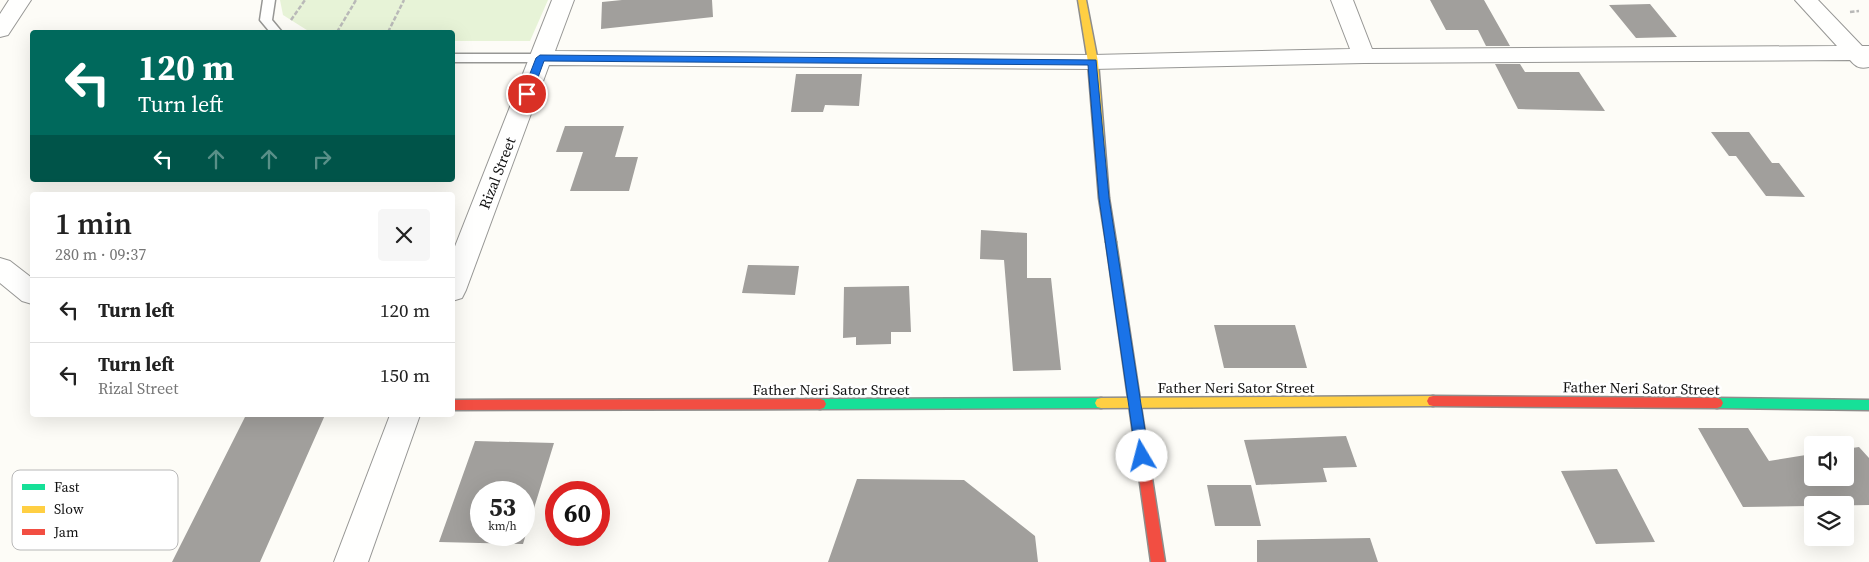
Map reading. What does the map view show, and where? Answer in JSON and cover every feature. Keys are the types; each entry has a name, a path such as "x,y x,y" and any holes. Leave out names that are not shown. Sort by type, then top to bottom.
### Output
{"street":[{"path":"0,30 20,0"},
{"name":"Rizal Street","path":"455,282 563,0"},
{"path":"1082,0 1093,62 1104,198 1158,562"},
{"path":"1342,0 1364,56"},
{"path":"1806,0 1865,58"},
{"path":"540,58 1093,62 1364,56 1865,58"},
{"path":"0,268 30,290"},
{"name":"Father Neri Sator Street","path":"455,405 1512,401 1869,406"},
{"path":"351,562 404,417"}],"lane":[{"path":"269,0 266,20 274,30"},
{"path":"455,58 540,58"}],"path":[{"path":"288,24 305,0"},
{"path":"338,30 356,0"},
{"path":"389,30 404,0"}],"green space":[{"path":"280,0 548,0 530,41 455,41 455,30 307,30 283,15"}],"building":[{"path":"622,0 712,0 713,17 601,29 602,2"},
{"path":"1430,0 1484,0 1510,46 1486,46 1478,30 1446,30"},
{"path":"1650,4 1677,37 1636,38 1609,5"},
{"path":"1495,64 1520,64 1525,72 1579,72 1605,111 1518,109"},
{"path":"796,74 862,74 859,106 825,105 823,112 791,112"},
{"path":"565,126 624,126 615,157 638,157 629,191 570,191 583,152 556,152"},
{"path":"1711,132 1749,132 1772,163 1779,163 1805,197 1766,196 1736,156 1729,156"},
{"path":"981,230 1027,233 1027,278 1051,278 1061,370 1013,371 1004,260 980,259"},
{"path":"748,265 799,266 795,295 742,293"},
{"path":"909,286 911,332 891,332 891,344 856,345 856,337 843,338 844,287"},
{"path":"1214,325 1295,325 1307,368 1224,368"},
{"path":"245,417 324,417 260,562 172,562"},
{"path":"1698,428 1748,428 1769,461 1804,455 1804,486 1854,486 1854,448 1859,447 1869,458 1869,505 1854,505 1854,496 1804,496 1804,506 1743,507"},
{"path":"1346,436 1357,467 1323,468 1327,482 1256,485 1244,440"},
{"path":"475,441 554,443 535,505 535,481 470,481 470,543 439,542"},
{"path":"1617,469 1655,542 1596,544 1561,471"},
{"path":"857,479 964,480 1035,536 1038,562 828,562"},
{"path":"1207,485 1251,485 1261,526 1215,526"},
{"path":"1370,538 1378,562 1257,562 1257,540"}],"traffic: fast":[{"path":"1111,242 1139,433"},
{"path":"820,404 1101,403"},
{"path":"1717,403 1869,405"}],"traffic: slow":[{"path":"1082,0 1093,62 1104,198 1111,242"},
{"path":"1101,403 1433,401"}],"traffic: jam":[{"path":"1433,401 1717,403"},
{"path":"455,405 820,404"},
{"path":"1139,433 1158,562"}],"route":[{"path":"527,94 540,58 1093,62 1104,198 1142,456"}]}
